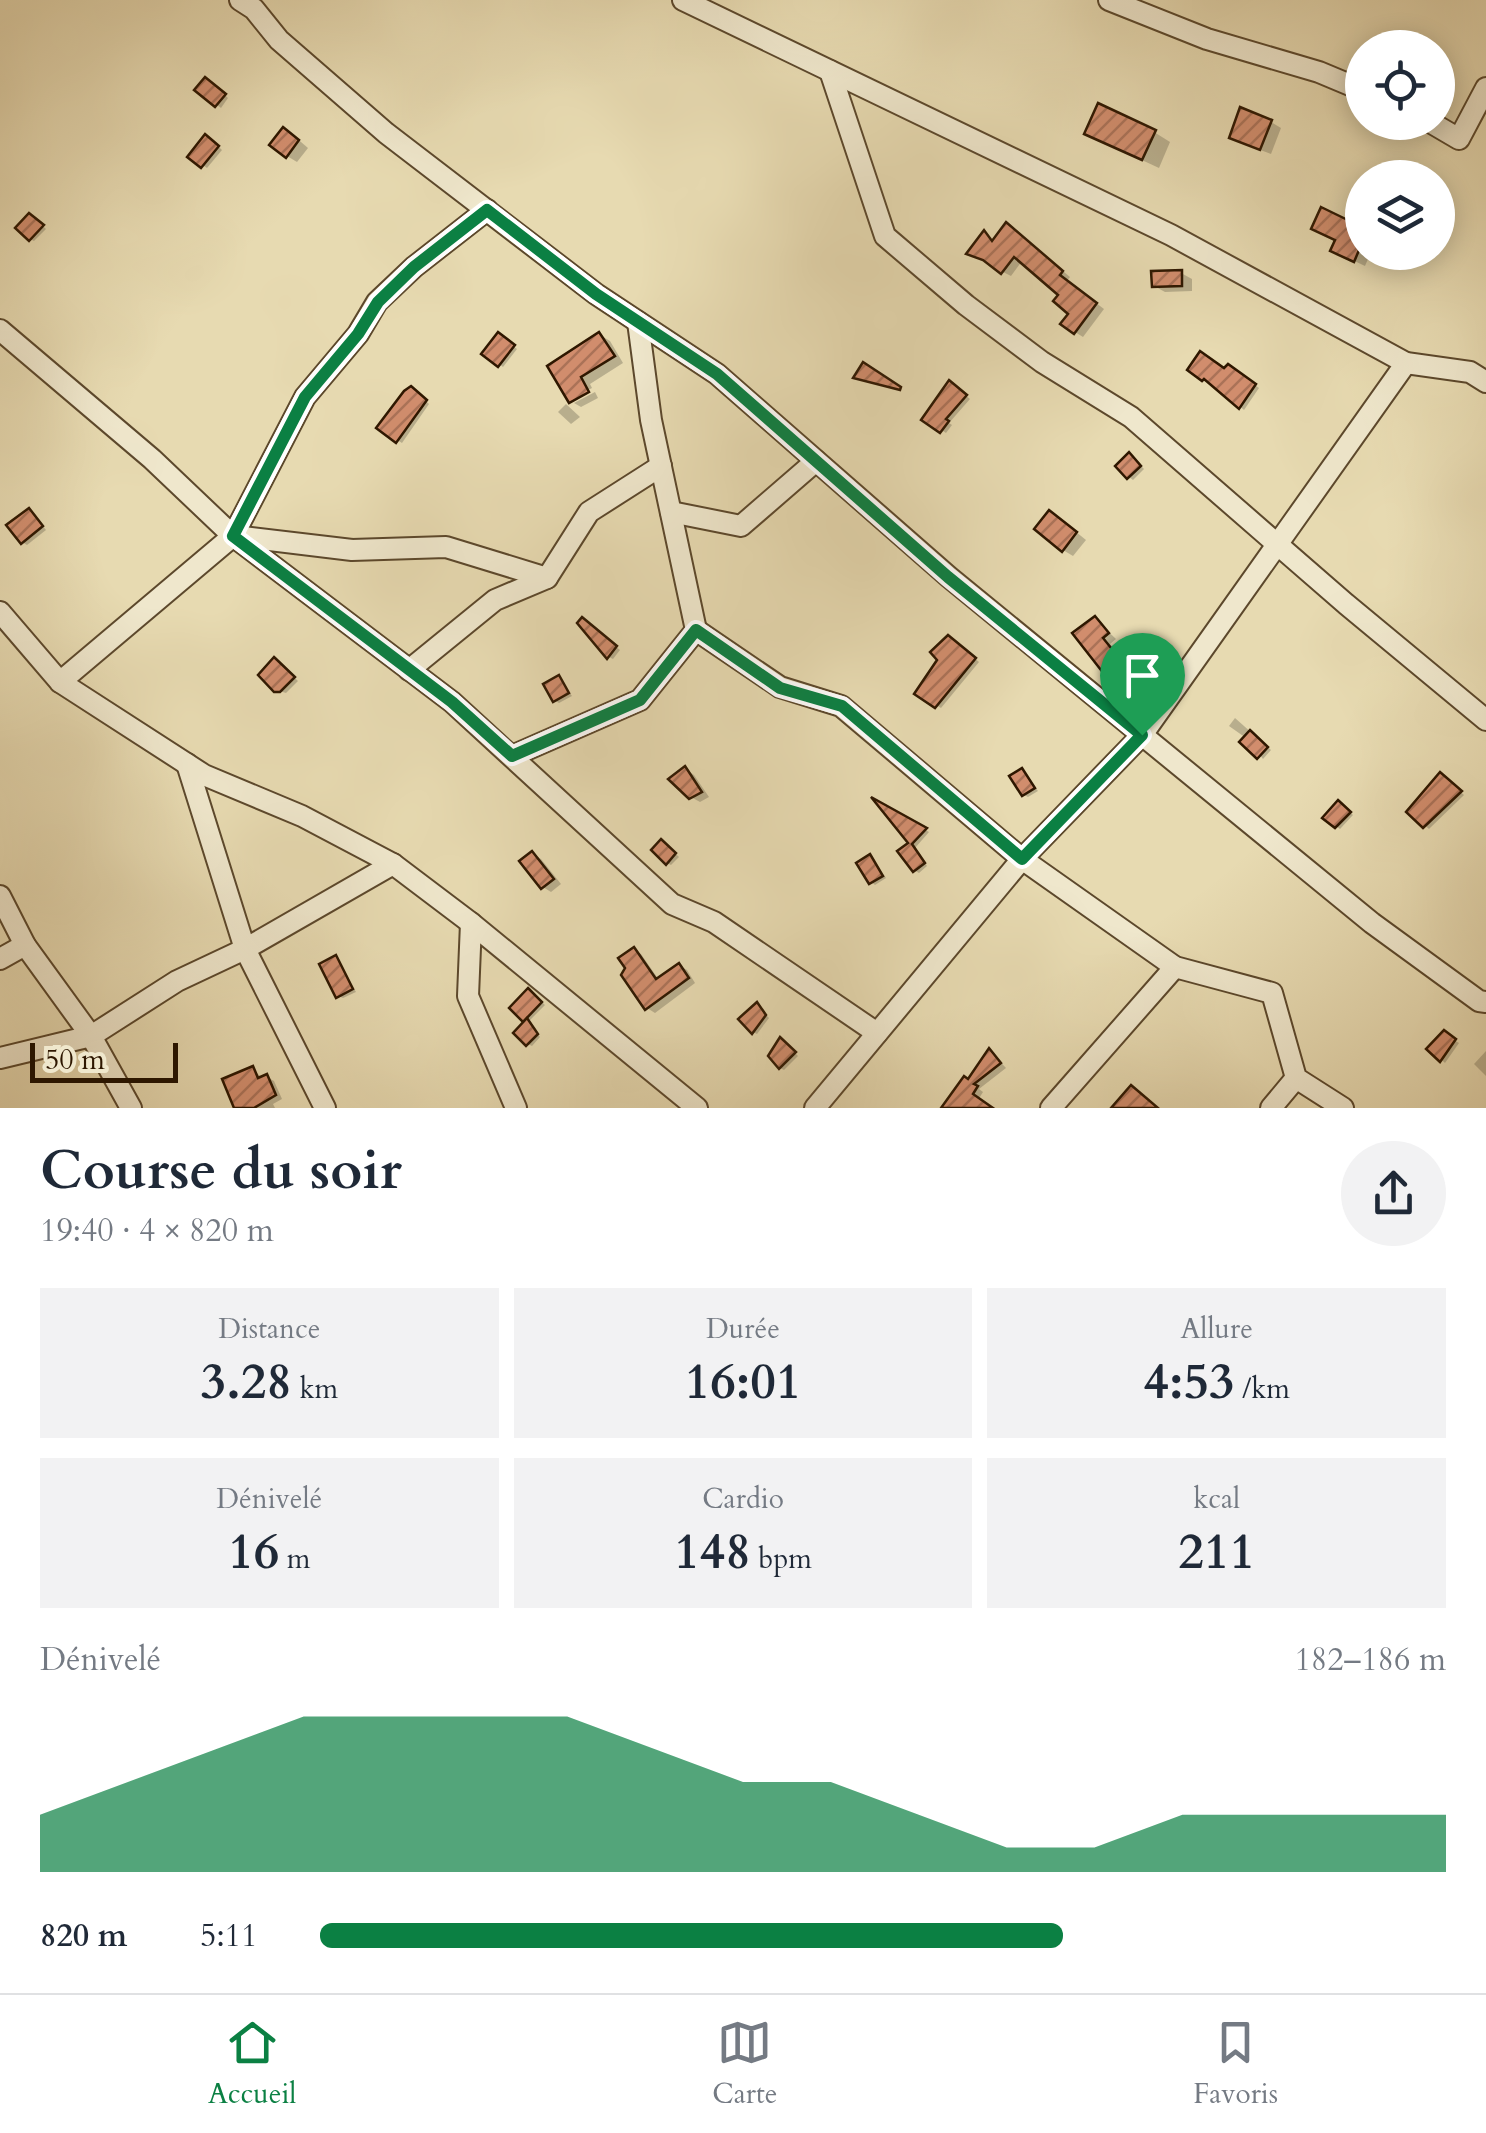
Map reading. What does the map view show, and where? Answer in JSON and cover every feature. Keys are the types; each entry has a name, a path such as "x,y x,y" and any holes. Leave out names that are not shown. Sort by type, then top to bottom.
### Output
{"street":[{"path":"240,0 254,9 279,40 386,132 596,294 717,374 948,577 1372,923 1429,967 1486,1002"},
{"path":"683,0 1171,235 1406,362 1470,372 1486,382"},
{"path":"1110,0 1207,38 1345,83"},
{"path":"830,71 885,236 966,305 1042,362 1130,417 1486,720"},
{"path":"1455,137 1459,139 1486,88"},
{"path":"60,682 233,536 305,397 358,334 378,302 414,267 487,210"},
{"path":"638,322 661,466 696,630 780,688 842,706 1022,859 1174,967 1272,994 1296,1078 1343,1108"},
{"path":"0,330 152,459 233,536 452,702 672,904 714,922 877,1034"},
{"path":"815,1108 1022,859 1142,735 1406,362"},
{"path":"671,512 742,526 816,461"},
{"path":"409,670 496,600 547,578 589,512 661,466"},
{"path":"233,536 352,550 446,547 547,578"},
{"path":"0,612 60,682 204,775 302,816 393,864 697,1108"},
{"path":"512,756 640,700 696,630"},
{"path":"187,764 245,949 325,1108"},
{"path":"0,1058 91,1036 177,981 245,949 393,864"},
{"path":"0,896 25,944 91,1036 131,1108"},
{"path":"470,923 468,996 516,1108"},
{"path":"0,959 25,944"},
{"path":"1051,1108 1174,967"},
{"path":"1271,1108 1296,1078"}],"building":[{"path":"205,77 226,94 215,107 194,90"},
{"path":"1098,103 1156,130 1142,160 1084,134"},
{"path":"1240,107 1272,120 1260,150 1229,138"},
{"path":"283,127 299,140 286,158 269,145"},
{"path":"205,134 219,146 201,168 187,157"},
{"path":"1321,207 1345,219 1345,258 1330,251 1335,240 1311,229"},
{"path":"29,213 44,225 29,241 15,228"},
{"path":"1006,222 1063,271 1060,275 1097,303 1074,334 1060,324 1068,314 1053,301 1058,295 1014,257 1001,274 983,260 966,254 984,230 992,241"},
{"path":"1182,270 1182,286 1152,287 1151,271"},
{"path":"498,332 515,345 498,367 481,354"},
{"path":"599,332 615,356 581,377 589,392 569,403 547,366"},
{"path":"1200,351 1224,368 1228,364 1256,384 1239,409 1187,370"},
{"path":"863,362 901,387 900,390 853,378"},
{"path":"949,380 967,395 946,419 949,421 940,433 921,420"},
{"path":"411,386 427,400 396,443 376,428"},
{"path":"1129,452 1141,466 1127,479 1115,466"},
{"path":"29,508 43,526 21,544 6,525"},
{"path":"1049,510 1077,532 1062,552 1034,529"},
{"path":"1095,616 1109,633 1103,638 1132,674 1115,688 1072,633"},
{"path":"582,617 617,646 607,659 577,623"},
{"path":"948,635 976,658 935,708 914,694 937,660 930,652"},
{"path":"274,657 295,677 280,692 274,692 258,675"},
{"path":"559,675 569,693 553,702 543,684"},
{"path":"1250,730 1268,747 1257,759 1239,742"},
{"path":"685,766 702,792 689,799 668,779"},
{"path":"1022,768 1035,788 1022,796 1009,776"},
{"path":"1440,772 1462,791 1423,828 1406,812"},
{"path":"871,797 927,828 912,844 925,863 913,872 897,851 908,843"},
{"path":"1338,800 1351,812 1335,828 1322,818"},
{"path":"661,839 676,853 666,865 651,850"},
{"path":"532,851 554,879 541,889 519,861"},
{"path":"870,854 883,876 869,884 856,863"},
{"path":"634,947 656,979 679,963 689,978 645,1010 621,975 625,968 618,958"},
{"path":"336,955 353,989 336,998 319,964"},
{"path":"528,988 542,1002 523,1022 509,1008"},
{"path":"757,1002 766,1015 752,1034 738,1019"},
{"path":"527,1018 538,1034 526,1046 513,1033"},
{"path":"1444,1030 1456,1039 1440,1062 1426,1049"},
{"path":"780,1037 796,1052 779,1069 768,1056"},
{"path":"989,1048 1001,1063 974,1084 978,1086 973,1094 993,1108 941,1108 964,1076 968,1079"},
{"path":"253,1066 258,1078 267,1074 276,1095 254,1108 234,1108 222,1079"},
{"path":"1131,1085 1158,1108 1111,1108"}],"route":[{"path":"487,210 596,294 717,374 948,577 1142,735 1022,859 842,706 780,688 696,630 640,700 512,756 452,702 233,536 305,397 358,334 378,302 414,267 487,210"}]}
